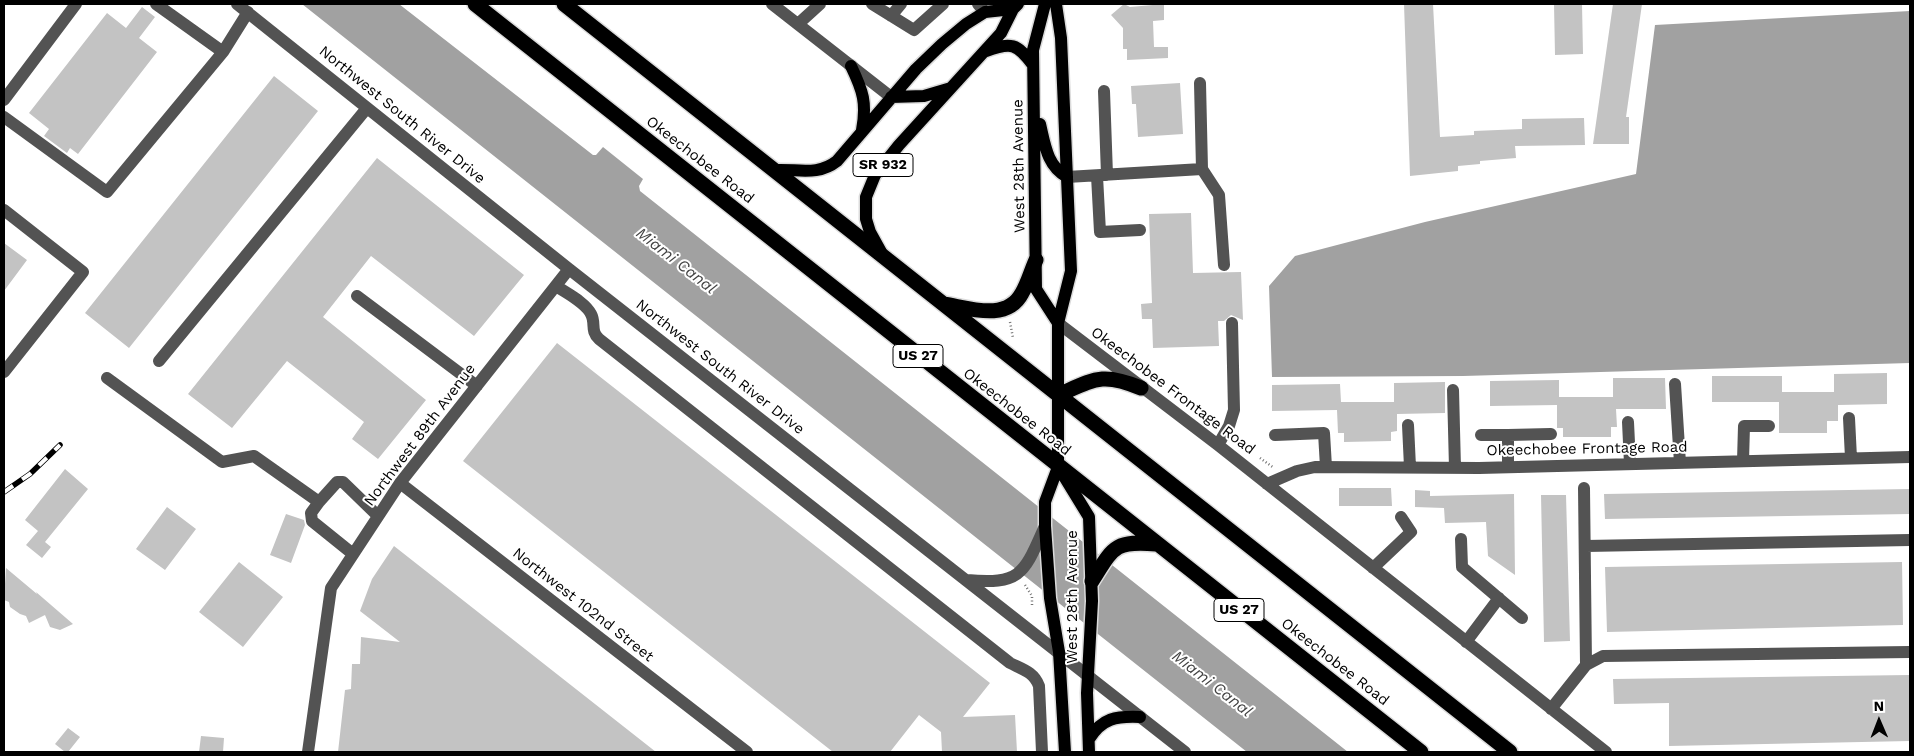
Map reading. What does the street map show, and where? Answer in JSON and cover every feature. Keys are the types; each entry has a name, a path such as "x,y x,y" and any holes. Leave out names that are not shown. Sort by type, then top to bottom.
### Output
{"highway":[{"name":"Okeechobee Road","path":"475,4 1420,752"},
{"path":"564,4 1510,752"},
{"path":"942,304 987,311 998,311 1008,307 1022,294 1036,260"},
{"path":"1058,395 1103,378 1119,379 1142,388"},
{"path":"1092,581 1109,554 1125,543 1156,544"}],"main road":[{"name":"West 28th Avenue","path":"1045,4 1033,50 1036,289 1058,323"},
{"name":"West 28th Avenue","path":"1056,4 1061,38 1071,271 1058,323 1058,467 1045,502 1045,526 1050,598 1059,652 1065,752"},
{"name":"SR 932","path":"776,170 821,171 828,168 890,97 942,44 982,8 1016,6"},
{"name":"SR 932","path":"885,259 870,232 866,219 868,189 875,175 899,145 1001,33 1016,6"},
{"path":"984,52 1010,45 1025,53 1033,65"},
{"path":"851,66 862,89 865,105 862,130"},
{"path":"890,97 924,96 951,88"},
{"path":"1034,99 1047,154 1058,172 1068,177"},
{"name":"West 28th Avenue","path":"1058,467 1089,517 1092,581 1089,752"},
{"path":"1089,739 1095,729 1110,718 1140,717"}],"street":[{"path":"4,100 76,4"},
{"path":"156,4 223,52"},
{"name":"Northwest South River Drive","path":"236,4 569,269 1185,752"},
{"path":"772,4 890,97"},
{"path":"798,24 820,4"},
{"path":"872,4 914,30 943,4"},
{"path":"891,16 900,4"},
{"path":"4,116 106,192 223,52 248,12"},
{"path":"1200,82 1202,169 1219,195 1224,265"},
{"path":"1104,91 1100,232 1140,230"},
{"path":"160,361 368,108"},
{"path":"1068,177 1202,169"},
{"path":"4,210 83,272 4,372"},
{"name":"Northwest 89th Avenue","path":"308,752 331,588 400,483 569,269"},
{"path":"556,286 587,308 592,316 592,330 599,340 1002,657 1036,678 1039,686 1042,752"},
{"path":"357,296 477,386"},
{"name":"Okeechobee Frontage Road","path":"1058,323 1218,445 1606,752"},
{"path":"1218,445 1230,426 1234,410 1232,323"},
{"path":"107,378 222,462 254,456 319,502"},
{"path":"1675,384 1680,463"},
{"path":"1453,390 1455,468"},
{"path":"1848,418 1851,458"},
{"path":"1628,422 1630,464"},
{"path":"1408,425 1410,467"},
{"path":"1743,461 1744,426 1769,426"},
{"path":"1275,435 1324,433 1326,467"},
{"path":"1481,435 1551,434"},
{"path":"1508,435 1508,467"},
{"name":"Okeechobee Frontage Road","path":"1267,484 1297,471 1326,467 1455,468 1910,457"},
{"path":"353,554 312,521 311,513 337,482 343,482 378,516"},
{"name":"Northwest 102nd Street","path":"400,483 747,752"},
{"path":"1584,488 1586,665"},
{"path":"1373,568 1411,532 1401,517"},
{"path":"966,580 998,582 1018,575 1030,560 1045,526"},
{"path":"1461,539 1462,567 1522,618"},
{"path":"1586,546 1910,540"},
{"path":"1466,642 1498,598"},
{"path":"1551,709 1586,665 1603,656 1910,652"}],"path":[{"path":"1010,318 1013,338"},
{"path":"1025,585 1032,596 1032,606"}],"water":[{"name":"Miami Canal","path":"302,4 399,4 593,155 596,155 603,147 643,179 639,186 640,191 1348,752 1247,752"},
{"path":"1910,11 1910,363 1463,376 1272,377 1269,286 1295,256 1425,222 1636,174 1655,25"}],"building":[{"path":"1124,4 1130,7 1164,4 1164,20 1153,21 1154,47 1168,47 1168,58 1127,60 1127,49 1123,49 1123,28 1111,15"},
{"path":"1404,4 1433,4 1440,137 1474,135 1474,131 1522,129 1522,119 1584,118 1585,145 1515,146 1516,158 1480,161 1480,164 1458,166 1458,171 1410,176"},
{"path":"1554,4 1582,4 1583,54 1555,55"},
{"path":"1613,4 1642,4 1626,117 1629,117 1629,144 1593,144"},
{"path":"142,7 155,17 139,38 157,52 78,154 70,148 67,153 44,136 49,129 29,113 107,13 126,28"},
{"path":"274,76 318,111 129,348 85,313"},
{"path":"1180,83 1183,134 1138,137 1136,104 1132,104 1131,86"},
{"path":"377,158 524,275 474,336 371,256 323,317 426,400 378,459 352,439 364,422 287,361 232,428 188,394"},
{"path":"1191,213 1193,273 1241,272 1243,320 1231,315 1224,321 1218,321 1219,346 1153,348 1152,319 1142,319 1141,304 1152,303 1149,214"},
{"path":"4,243 27,260 4,291"},
{"path":"557,343 990,683 963,717 1015,715 1017,752 942,752 941,732 919,715 890,752 833,752 463,461"},
{"path":"1887,373 1887,404 1838,405 1838,421 1827,421 1827,433 1779,433 1779,402 1712,402 1712,376 1782,376 1782,392 1834,392 1834,374"},
{"path":"1613,378 1665,378 1666,409 1616,409 1617,427 1611,427 1611,437 1563,437 1563,428 1557,428 1557,405 1490,406 1490,381 1559,380 1559,397 1613,397"},
{"path":"1445,382 1445,413 1397,414 1397,431 1391,432 1391,441 1344,442 1344,433 1338,433 1337,410 1272,411 1272,385 1340,384 1341,402 1394,402 1394,383"},
{"path":"65,469 88,489 45,542 51,547 42,558 26,545 38,531 25,520"},
{"path":"1339,488 1391,488 1392,506 1339,506"},
{"path":"1910,489 1910,514 1605,519 1604,494"},
{"path":"1415,490 1430,491 1430,496 1514,494 1515,575 1488,556 1486,522 1445,523 1444,508 1415,507"},
{"path":"1541,495 1566,495 1570,641 1544,642"},
{"path":"167,507 196,529 165,570 136,549"},
{"path":"286,514 304,520 305,525 291,563 270,555"},
{"path":"394,546 656,752 338,752 345,690 351,689 352,664 360,664 361,637 400,642 360,611 372,579"},
{"path":"239,562 283,597 243,647 199,612"},
{"path":"1902,562 1903,625 1607,632 1605,567"},
{"path":"6,568 73,624 60,630 50,627 45,615 29,623 26,616 10,607 9,602 4,600"},
{"path":"1910,675 1910,741 1669,746 1669,703 1614,704 1613,679"},
{"path":"68,728 80,737 68,752 65,752 55,744"},
{"path":"201,736 224,738 223,752 199,752"}],"railway":[{"path":"4,492 30,474 60,445"}]}
